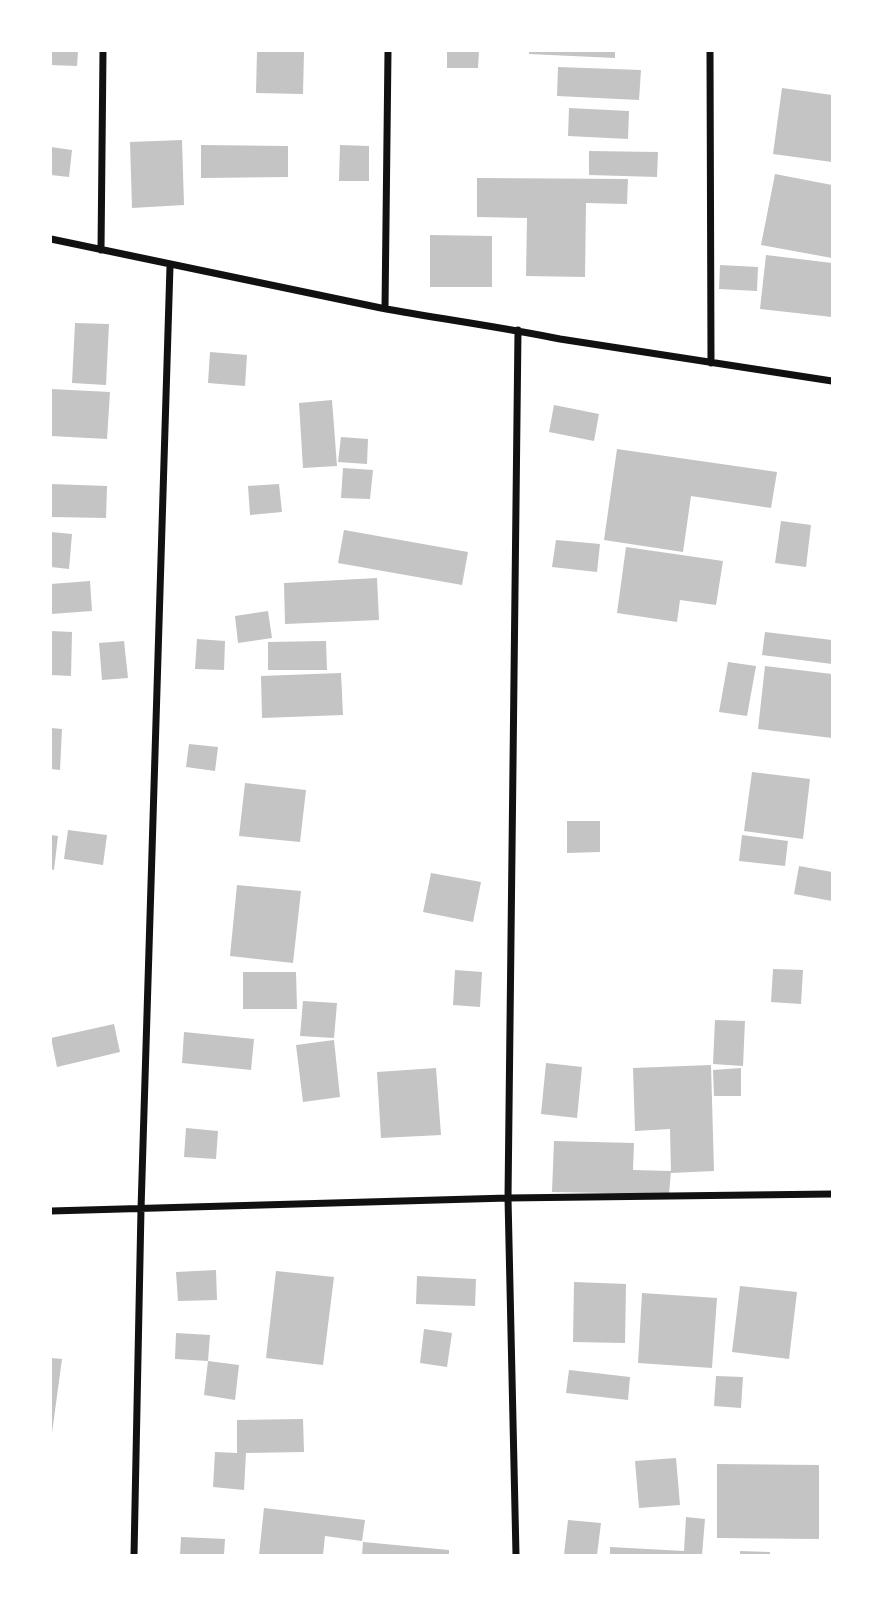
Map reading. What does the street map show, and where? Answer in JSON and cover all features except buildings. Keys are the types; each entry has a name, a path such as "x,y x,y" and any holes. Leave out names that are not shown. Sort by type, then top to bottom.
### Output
{"street":[{"path":"101,250 103,51"},
{"path":"385,309 388,51"},
{"path":"710,51 711,363"},
{"path":"51,239 385,309 518,330 560,340 832,381"},
{"path":"134,1555 141,1209 170,266"},
{"path":"516,1555 508,1198 518,330"},
{"path":"51,1211 508,1198 832,1194"}]}
